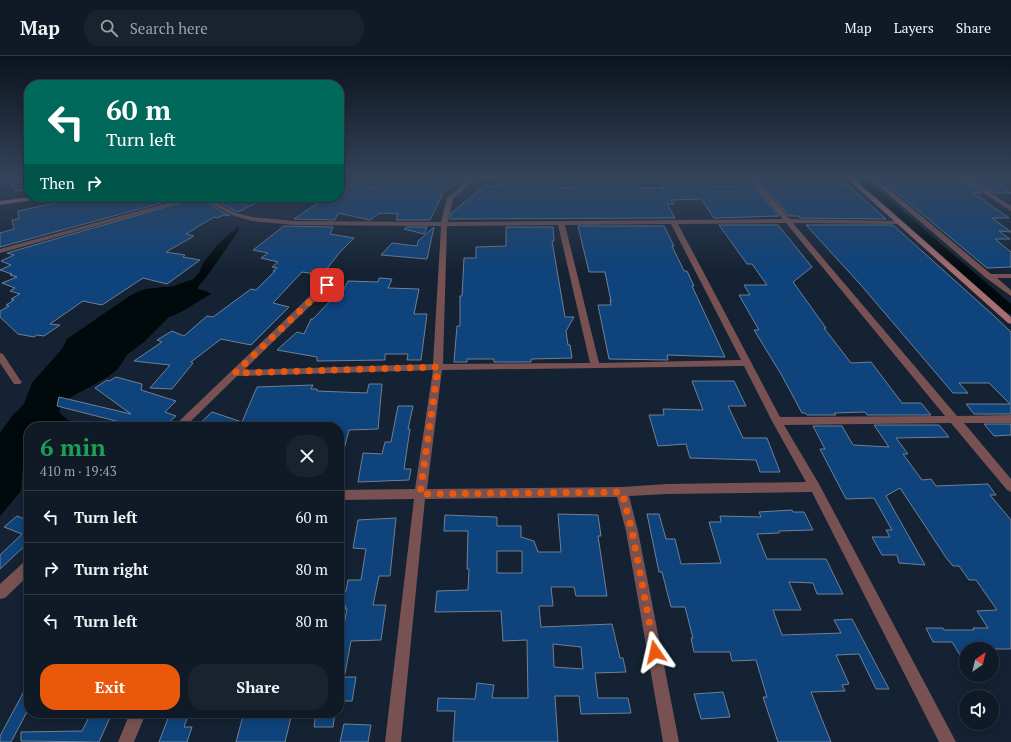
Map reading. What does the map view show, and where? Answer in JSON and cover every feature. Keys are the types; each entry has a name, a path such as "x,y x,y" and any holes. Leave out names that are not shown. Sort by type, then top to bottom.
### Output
{"street":[{"path":"0,251 152,209"},
{"path":"224,209 230,213 252,219 294,223 444,224 787,221 898,222"},
{"path":"392,742 420,494 438,367 444,224 447,209"},
{"path":"777,209 1011,487"},
{"path":"884,209 1011,321"},
{"path":"909,209 1011,294"},
{"path":"561,223 594,366"},
{"path":"674,223 777,421 815,487 948,742"},
{"path":"183,422 337,276"},
{"path":"989,276 1011,276"},
{"path":"0,356 17,382"},
{"path":"235,373 438,367 748,364"},
{"path":"777,421 1011,419"},
{"path":"344,495 622,492 668,489 815,487"},
{"path":"622,492 632,531 671,742"},
{"path":"0,593 24,571"},
{"path":"126,742 136,718"}],"shaded area":[{"path":"239,226 239,230 198,287 198,289 211,294 179,313 169,317 145,341 127,355 117,370 106,378 62,402 59,412 70,422 24,422 24,465 21,491 0,516 0,433 12,416 24,404 32,383 62,349 67,339 131,295 145,289 174,286 193,279 199,273 203,263 218,244"}],"building":[{"path":"27,209 139,209 0,247 0,233 14,229 12,220 19,219 18,211"},
{"path":"159,209 218,209 230,216 224,215 217,218 214,217 186,234 194,236 166,252 185,255 183,257 200,260 167,284 143,278 102,305 83,301 50,324 60,325 44,336 37,335 34,337 18,334 0,317 0,311 9,306 6,305 14,300 11,299 20,294 10,291 15,288 2,283 17,277 0,270 11,265 1,261 14,255 7,253"},
{"path":"232,209 244,209 238,212"},
{"path":"309,209 435,209 430,220 396,220 398,214 383,213 378,214 370,220 338,213 335,220 294,219"},
{"path":"456,209 670,209 675,218 450,219 451,213"},
{"path":"708,209 773,209 779,216 714,218"},
{"path":"783,209 875,209 886,219 800,218 798,216 789,216"},
{"path":"916,209 996,209 1009,218 992,218 1011,232 999,231 1010,239 995,239 1011,252 1011,267 987,268"},
{"path":"719,225 778,225 812,267 793,282 826,328 824,328 851,363 871,362 902,403 921,403 931,415 867,415 865,412 834,413 836,415 807,415 802,413 781,374 754,330 759,330 739,295 750,295 744,285 767,285 752,264 747,264"},
{"path":"806,225 893,225 993,315 1011,332 1011,414 974,414 966,404 1010,404 989,383 959,383 968,393 953,393 860,284"},
{"path":"284,226 333,227 330,234 354,238 340,252 322,275 302,272 273,303 289,307 251,345 221,339 191,362 193,363 172,389 150,388 170,365 134,361 162,342 157,340 172,331 184,336 207,316 213,317 251,289 256,290 275,271 273,271 277,268 272,267 278,262 261,258 268,253 253,250"},
{"path":"578,226 664,226 684,271 687,271 694,286 692,286 725,357 667,355 668,360 609,359 598,305 611,305 605,272 589,272"},
{"path":"406,227 427,227 424,234 404,229"},
{"path":"434,227 427,259 381,255 392,243 417,246 418,241"},
{"path":"506,227 553,227 554,241 552,241 565,317 574,317 566,331 572,358 531,359 531,362 494,362 494,359 467,359 467,362 454,362 457,326 460,326 460,296 462,296 464,258 476,258 476,247 506,246"},
{"path":"379,278 392,279 388,288 419,289 414,314 427,314 421,360 407,360 408,354 385,354 385,360 317,361 317,357 277,350 297,332 304,334 311,319 313,319 331,300 338,301 348,281 378,282"},
{"path":"116,377 142,384 141,390 176,401 165,412 176,416 169,422 120,422 57,406 59,397 131,414 95,388 107,380 109,381"},
{"path":"692,381 734,381 746,406 728,406 743,438 767,438 780,472 760,472 756,460 690,458 686,444 658,446 649,415 664,415 663,409 703,410"},
{"path":"369,384 382,384 378,429 349,430 344,449 344,422 242,422 257,387 313,385 311,389 317,389 317,391 367,393"},
{"path":"398,406 413,406 408,429 410,429 404,469 411,469 409,480 358,482 363,453 382,454 385,442 391,442"},
{"path":"212,412 242,422 201,422"},
{"path":"984,424 1011,424 1011,435 994,436"},
{"path":"874,425 939,425 949,437 896,438 908,454 903,454 922,480 931,479 936,486 988,484 996,495 990,495 1011,520 1011,649 999,649 999,642 959,642 959,654 952,642 933,642 926,628 943,628 944,630 974,630 973,628 988,628 977,611 997,610 976,580 969,580 959,566 953,566 947,559 900,488 886,496 925,565 899,563 897,555 882,555 872,537 890,537 886,530 892,530 874,498 846,499 820,449 825,449 813,426 842,426 853,445 889,447"},
{"path":"792,510 793,512 804,512 813,530 779,531 779,533 757,534 767,559 826,559 843,594 817,594 813,583 789,582 801,610 773,610 782,635 841,633 834,620 852,619 889,689 876,689 859,654 836,655 849,684 842,685 845,691 811,692 831,742 778,742 763,697 767,697 756,660 732,661 730,652 694,652 691,638 693,638 685,607 671,607 662,572 659,572 647,514 659,514 666,539 675,539 681,564 721,563 709,522 721,522 720,516 761,517 759,512"},
{"path":"558,514 598,515 601,536 598,536 607,596 576,596 574,587 551,587 553,606 539,606 541,627 612,624 620,658 623,658 626,672 595,673 598,698 628,698 631,713 581,714 579,696 555,696 558,742 453,742 455,711 437,711 438,698 475,699 477,683 494,685 492,698 528,698 527,640 503,641 501,611 435,612 437,591 468,590 468,531 444,531 445,515 497,517 497,526 521,526 521,537 534,541 538,552 561,552","holes":["497,551 522,551 522,573 497,573","553,644 581,647 583,669 554,667"]},
{"path":"17,516 24,519 24,547 0,569 0,555 22,534 4,527"},
{"path":"396,518 390,576 379,576 373,605 386,605 381,640 351,641 345,674 344,624 347,609 345,609 346,606 344,606 344,591 346,591 348,580 361,580 366,549 353,548 358,520"},
{"path":"344,677 356,677 352,701 344,701"},
{"path":"24,691 24,717 11,742 0,742 0,736"},
{"path":"723,692 730,717 701,719 694,694"},
{"path":"88,718 110,718 99,742 21,741 21,732 82,731"},
{"path":"168,718 187,718 184,727 192,727 187,742 159,742"},
{"path":"242,718 291,718 285,742 236,742"},
{"path":"315,718 334,718 333,727 314,727"},
{"path":"344,724 371,725 368,742 340,742"}],"waterway":[{"path":"894,209 1011,310"}],"route":[{"path":"327,285 235,373 438,367 420,494 622,492 632,531 655,652"}]}
